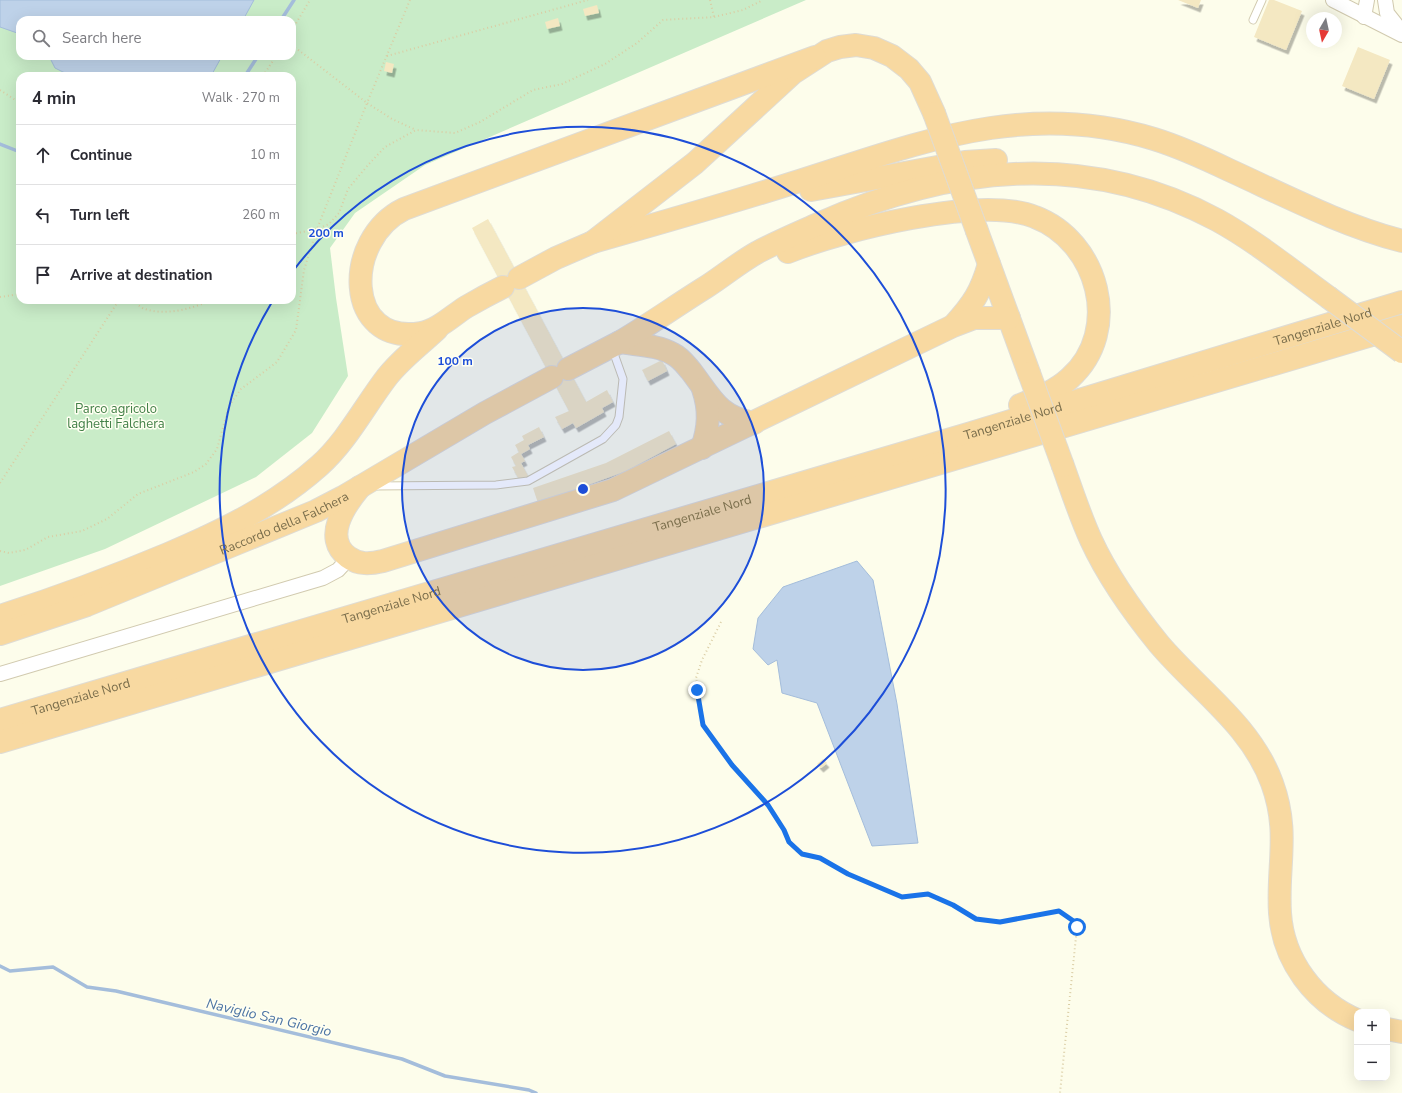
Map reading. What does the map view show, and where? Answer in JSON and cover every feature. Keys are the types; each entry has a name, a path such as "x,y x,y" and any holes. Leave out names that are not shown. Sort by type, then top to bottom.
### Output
{"highway":[{"path":"593,242 695,163 793,73 827,51 848,45 864,46 884,52 902,62 914,74 926,93 934,113 1063,466 1092,540 1105,566 1126,600 1146,628 1179,666 1245,735 1263,761 1277,798 1283,825 1280,915 1287,946 1301,974 1315,992 1333,1007 1354,1018"},
{"path":"816,57 404,209 387,219 370,241 362,263 361,286 363,299 370,316 386,328 408,334 427,331 511,282 556,258 593,242 724,205 933,139 975,130 1034,122 1082,124 1121,130 1155,139 1191,152 1331,217 1372,233 1402,241"},
{"path":"724,205 965,162 1010,159 1069,161 1138,175 1186,192 1210,203 1260,232 1402,352"},
{"path":"723,276 757,252 798,233 845,212 909,190 974,176 1042,173 1087,177 1108,181 1151,193 1190,208 1239,233 1402,336"},
{"path":"723,276 828,238 862,228 925,216 989,210 1014,212 1034,216 1052,224 1069,237 1080,250 1089,266 1095,282 1099,301 1100,318 1096,336 1090,352 1071,377 1055,390 1014,408 968,434"},
{"path":"953,326 977,298 983,286 989,264"},
{"name":"Raccordo della Falchera","path":"0,634 87,605 316,511 360,487 485,413 616,344 723,276"},
{"name":"Tangenziale Nord","path":"0,720 968,434 1402,302"},
{"path":"360,487 348,501 336,530 337,545 349,558 360,563 374,563 474,534 613,490 953,326 974,318 1009,318"},
{"name":"Raccordo della Falchera","path":"0,616 140,566 226,528 272,502 320,466 353,428 387,377 404,358 449,319"},
{"path":"953,326 988,327 1017,339"},
{"name":"Tangenziale Nord","path":"0,742 1402,326"},
{"path":"616,344 664,349 674,354 682,360 716,405 727,415 739,421 754,423"},
{"path":"701,384 708,405 709,419 702,448"},
{"path":"1390,1030 1402,1032"}],"street":[{"path":"1333,0 1360,10 1402,34"},
{"path":"1360,10 1367,0"},
{"path":"1385,0 1387,13 1402,34"},
{"path":"0,674 323,578 338,570 349,558"}],"lane":[{"path":"1253,20 1262,0"},
{"path":"360,487 496,485 528,482 603,439 616,426 619,417 623,379 616,344"}],"path":[{"path":"296,23 310,0"},
{"path":"0,551 9,553 25,550 48,536 82,531 107,519 138,494 194,472 206,464 217,449 229,406 233,400 241,389 277,362 296,330 304,270 317,229 410,0"},
{"path":"387,56 588,0"},
{"path":"710,0 714,17"},
{"path":"296,48 367,103 392,119 416,130 455,133 480,122 533,90 562,84 605,64 637,43 664,20 714,17 743,10 763,0"},
{"path":"266,72 273,60"},
{"path":"0,90 16,100"},
{"path":"296,233 317,229 329,224 339,213 348,189 386,147 416,130"},
{"path":"0,297 16,295"},
{"path":"0,483 115,304"},
{"path":"138,304 145,309 164,311 186,309 199,304"},
{"path":"721,622 702,660 696,678 703,725 732,765 768,805 784,830 789,842 802,854 820,858 848,874 902,897 928,894 953,905 976,919 1000,922 1059,911 1072,920 1077,927 1060,1093"}],"green space":[{"name":"Parco agricolo laghetti Falchera","path":"0,0 806,0 425,165 355,213 330,248 348,376 312,433 256,477 105,549 0,586"}],"water":[{"path":"0,0 254,0 245,16 16,16 16,33 0,27"},
{"path":"51,60 220,60 213,72 63,72 55,68"},
{"path":"857,561 873,580 897,704 918,843 872,846 817,703 782,693 777,660 768,665 753,649 758,618 783,587"}],"building":[{"path":"1178,0 1201,0 1198,8"},
{"path":"1269,0 1274,0 1302,11 1286,50 1254,37"},
{"path":"597,5 599,13 585,16 583,9"},
{"path":"558,18 560,26 547,29 545,22"},
{"path":"1358,47 1390,60 1374,99 1342,86"},
{"path":"386,62 394,64 392,73 384,71"},
{"path":"488,219 586,402 607,390 613,402 602,408 604,412 576,428 573,423 562,429 555,417 569,411 472,228"},
{"path":"662,360 667,371 648,381 642,370"},
{"path":"539,427 544,437 528,445 530,449 521,454 525,461 521,463 528,476 520,481 512,467 516,466 511,457 519,452 515,445 524,440 522,436"},
{"path":"669,431 676,444 626,471 538,503 533,488 606,463"},
{"path":"823,759 827,763 821,768 817,764"}],"waterway":[{"path":"284,16 294,0"},
{"path":"248,72 255,60"},
{"path":"0,144 16,150"},
{"name":"Naviglio San Giorgio","path":"0,966 10,971 53,967 87,987 116,991 402,1059 445,1076 529,1090 536,1093"}],"route":[{"path":"697,690 703,725 732,765 768,805 784,830 789,842 802,854 820,858 848,874 902,897 928,894 953,905 976,919 1000,922 1059,911 1072,920 1077,927"}]}
